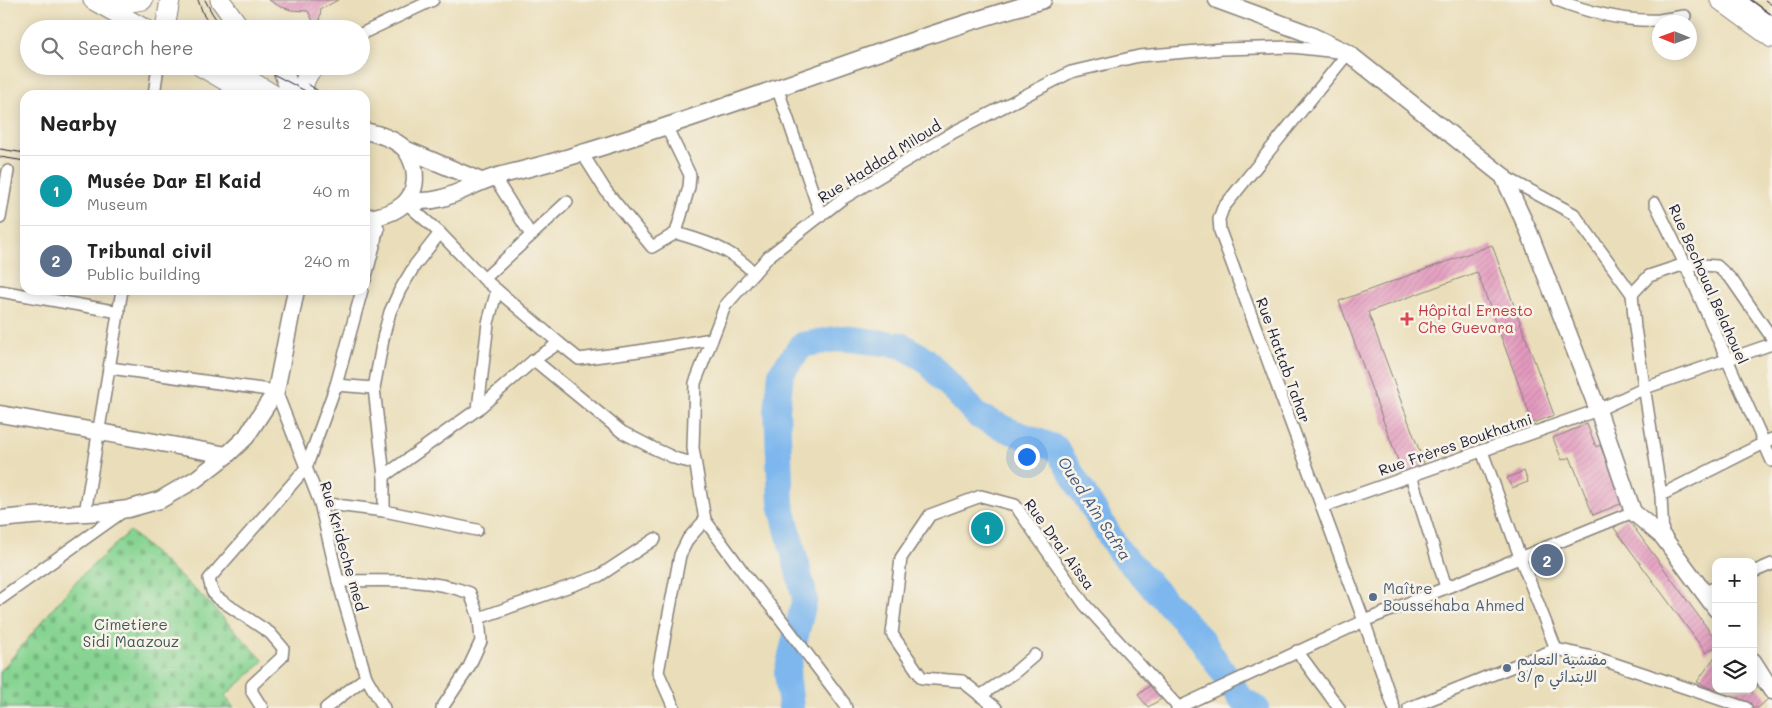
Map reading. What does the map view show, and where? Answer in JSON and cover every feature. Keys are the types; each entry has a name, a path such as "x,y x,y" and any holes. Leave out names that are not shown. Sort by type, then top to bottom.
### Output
{"main road":[{"path":"93,0 129,20"},
{"path":"98,0 124,3 143,0"},
{"path":"167,20 170,0"},
{"path":"220,0 234,20"},
{"path":"407,202 436,201 488,179 582,153 666,126 876,53 1042,0"},
{"path":"1217,0 1304,32 1348,53 1503,176 1529,232 1598,410 1633,512 1663,537 1710,590 1714,603"},
{"path":"1720,0 1772,38"},
{"path":"1736,0 1772,26"},
{"path":"216,75 241,90"},
{"path":"240,75 266,90"},
{"path":"284,75 290,90"},
{"path":"303,90 307,75"},
{"path":"370,133 394,141 405,149 488,179"},
{"path":"371,224 407,202 413,190 415,174 410,156 405,149"},
{"path":"0,519 85,514 128,509 160,500 196,479 227,455 246,437 276,391 295,295"},
{"path":"0,414 227,455"},
{"path":"1757,667 1770,682"}],"street":[{"path":"370,30 433,0"},
{"path":"1557,0 1579,9 1631,19 1652,20"},
{"name":"Rue Haddad Miloud","path":"846,708 705,520 692,448 695,383 725,306 769,256 842,199 954,132 1071,72 1139,56 1222,49 1292,47 1348,53"},
{"name":"Rue Hattab Tahar","path":"1348,53 1223,208 1219,219 1220,230 1364,621 1394,708"},
{"path":"155,90 157,75"},
{"path":"777,88 821,216"},
{"path":"582,153 606,191 652,247 676,233 689,187 690,175 666,126"},
{"path":"0,218 8,172"},
{"path":"1503,176 1574,214 1632,294 1635,328 1661,495 1663,537"},
{"path":"488,179 531,235"},
{"path":"407,202 484,279 579,359 712,339"},
{"path":"484,279 567,202"},
{"name":"Rue Bechoual Belahouel","path":"1655,203 1768,441 1772,461"},
{"path":"384,511 384,476 374,388 384,334 390,312 400,290 415,265 440,233"},
{"path":"676,233 710,243 741,259 754,273"},
{"path":"1632,294 1649,276 1685,264 1716,266 1732,280 1772,338"},
{"path":"478,409 488,324 497,290"},
{"path":"0,291 20,295"},
{"path":"23,295 119,312"},
{"path":"85,514 121,295"},
{"path":"262,708 252,692 252,685 282,658 283,648 270,633 216,597 209,580 306,468 336,385 361,295"},
{"path":"384,476 478,409 534,360 559,343"},
{"name":"Rue Frères Boukhatmi","path":"1322,507 1598,410 1645,388 1772,344"},
{"path":"534,360 622,432 677,459 694,463"},
{"path":"110,368 276,391"},
{"path":"336,385 374,388"},
{"name":"Rue Krideche med","path":"276,391 320,503 338,581 366,677 384,708"},
{"path":"1661,495 1768,441"},
{"path":"1482,451 1520,557 1556,649"},
{"path":"1411,476 1446,587"},
{"name":"Rue Drai Aissa","path":"996,708 962,681 922,678 892,634 901,558 930,514 981,496 1015,505 1085,605 1178,708"},
{"path":"320,503 384,511 477,530"},
{"path":"0,599 128,509"},
{"path":"1178,708 1364,621 1633,512"},
{"path":"674,708 658,672 680,555 688,539 705,520"},
{"path":"479,618 599,576 655,539"},
{"path":"1757,570 1772,564"},
{"path":"338,581 424,581 451,586 470,593 479,618 481,642 468,669 442,708"},
{"path":"1409,708 1556,649 1597,658 1746,708"},
{"path":"1297,652 1339,708"},
{"path":"980,696 1014,673 1035,655"},
{"path":"326,708 366,677"}],"green space":[{"name":"Cimetiere Sidi Maazouz","path":"130,531 206,600 264,661 225,696 234,708 0,708 0,672 77,580"}],"building":[{"path":"269,0 338,0 321,9 319,20 312,20 308,11 291,10"},
{"path":"1492,245 1554,415 1533,423 1477,272 1368,312 1425,466 1403,474 1339,301"},
{"path":"1587,424 1596,447 1600,445 1623,503 1593,515 1570,457 1562,460 1553,438"},
{"path":"1524,471 1528,482 1512,488 1507,478"},
{"path":"1627,518 1712,635 1712,649 1706,653 1614,528"},
{"path":"1712,661 1712,689 1697,682"},
{"path":"1153,683 1163,698 1148,707 1138,695"},
{"path":"1757,687 1768,699 1758,708 1754,708 1721,693 1757,693"}],"waterway":[{"name":"Oued Aîn Safra","path":"791,708 787,672 805,598 781,504 777,410 781,373 802,345 842,338 901,345 925,359 978,416 1008,430 1056,448 1119,551 1201,639 1241,699 1256,708"}],"tram line":[{"path":"198,0 207,20"},
{"path":"205,0 217,20"},
{"path":"1751,0 1772,15"},
{"path":"1765,0 1772,5"},
{"path":"275,75 304,90"},
{"path":"308,84 317,90"},
{"path":"0,149 20,152"},
{"path":"0,157 20,160"}],"place":[{"name":"Hôpital Ernesto Che Guevara","path":"1407,319"},
{"name":"Musée Dar El Kaid","path":"987,528"},
{"name":"Tribunal civil","path":"1547,560"},
{"name":"Maître Boussehaba Ahmed","path":"1373,597"},
{"name":"مفتشية التعليم الابتدائي م/3","path":"1507,668"}]}
